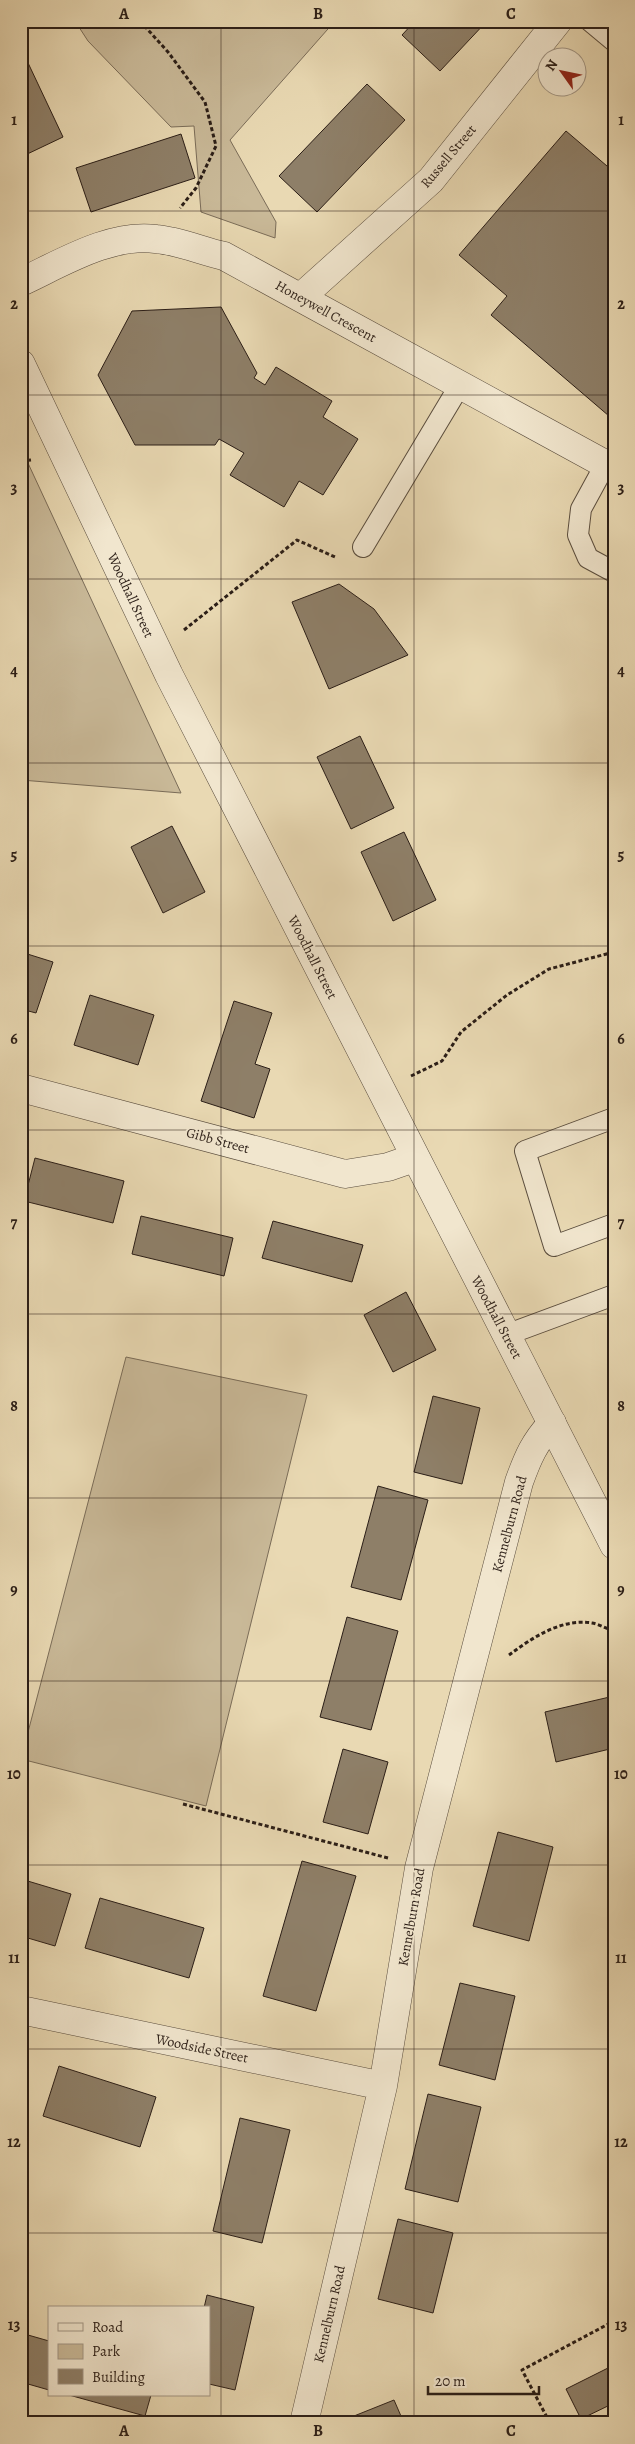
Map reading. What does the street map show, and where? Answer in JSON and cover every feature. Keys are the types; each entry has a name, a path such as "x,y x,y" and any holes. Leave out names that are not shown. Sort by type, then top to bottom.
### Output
{"street":[{"name":"Russell Street","path":"301,297 431,180 558,21"},
{"name":"Honeywell Crescent","path":"21,282 92,250 126,240 156,239 224,256 609,467"},
{"name":"Woodhall Street","path":"21,364 158,651 414,1158 612,1537"},
{"name":"Gibb Street","path":"21,1088 345,1174 388,1167 414,1158"},
{"name":"Kennelburn Road","path":"304,2423 383,2086 419,1868 522,1474 536,1442 552,1423"},
{"name":"Woodside Street","path":"21,2010 383,2086"}],"lane":[{"path":"590,21 614,41"},
{"path":"363,547 460,385"},
{"path":"609,467 581,509 578,535 588,558 614,572"},
{"path":"614,1118 525,1151 554,1246 614,1224"},
{"path":"506,1335 614,1295"}],"path":[{"path":"140,21 168,52 205,102 216,146 196,188 156,239"},
{"path":"158,651 297,540 349,563 363,547"},
{"path":"381,1090 442,1061 461,1032 507,995 549,969 614,952"},
{"path":"466,1686 538,1634 568,1625 592,1622 614,1631"},
{"path":"183,1804 419,1868"},
{"path":"550,2423 522,2370 614,2321"}],"green space":[{"path":"75,21 335,21 230,140 276,222 275,238 201,212 194,126 171,127 88,41"},
{"path":"21,448 181,793 21,780"},
{"path":"126,1357 307,1395 206,1806 21,1759"}],"building":[{"path":"415,21 487,21 440,71 402,35"},
{"path":"21,48 63,137 21,157"},
{"path":"367,84 405,120 317,212 279,176"},
{"path":"566,131 614,172 614,411 609,416 491,315 507,296 459,255"},
{"path":"181,134 195,178 91,212 76,168"},
{"path":"221,307 257,373 254,378 265,385 276,367 332,401 323,417 358,439 323,495 299,481 284,507 230,475 244,453 219,439 215,445 135,445 98,375 132,311"},
{"path":"339,584 374,609 408,655 329,689 292,602"},
{"path":"360,736 394,808 351,829 317,757"},
{"path":"172,826 205,892 163,913 131,847"},
{"path":"404,832 436,900 393,921 361,852"},
{"path":"21,952 53,962 36,1013 21,1009"},
{"path":"90,995 154,1015 138,1065 74,1045"},
{"path":"234,1001 272,1013 255,1064 270,1069 254,1118 201,1101"},
{"path":"35,1158 124,1181 113,1223 24,1201"},
{"path":"141,1216 233,1238 224,1276 132,1254"},
{"path":"273,1221 363,1245 352,1282 262,1258"},
{"path":"406,1292 436,1350 393,1372 364,1315"},
{"path":"433,1396 480,1408 462,1484 414,1472"},
{"path":"378,1486 428,1500 401,1600 351,1587"},
{"path":"347,1617 398,1631 371,1730 320,1717"},
{"path":"614,1696 614,1748 556,1762 545,1712"},
{"path":"343,1749 388,1762 368,1834 323,1822"},
{"path":"498,1832 553,1847 529,1941 473,1926"},
{"path":"302,1861 356,1876 316,2011 263,1996"},
{"path":"21,1879 71,1894 55,1946 21,1936"},
{"path":"100,1898 204,1928 189,1978 85,1948"},
{"path":"460,1983 515,1996 495,2080 439,2065"},
{"path":"21,2056 28,2058 21,2084"},
{"path":"59,2066 156,2097 140,2147 43,2116"},
{"path":"428,2094 481,2107 458,2202 405,2189"},
{"path":"240,2118 290,2130 262,2243 213,2231"},
{"path":"398,2219 453,2233 433,2313 378,2299"},
{"path":"207,2295 254,2307 235,2390 210,2384 210,2306 204,2306"},
{"path":"21,2333 48,2341 48,2390 21,2382"},
{"path":"614,2365 614,2403 581,2419 566,2389"},
{"path":"73,2396 151,2396 145,2416"},
{"path":"394,2400 404,2423 351,2423 349,2418"}]}
